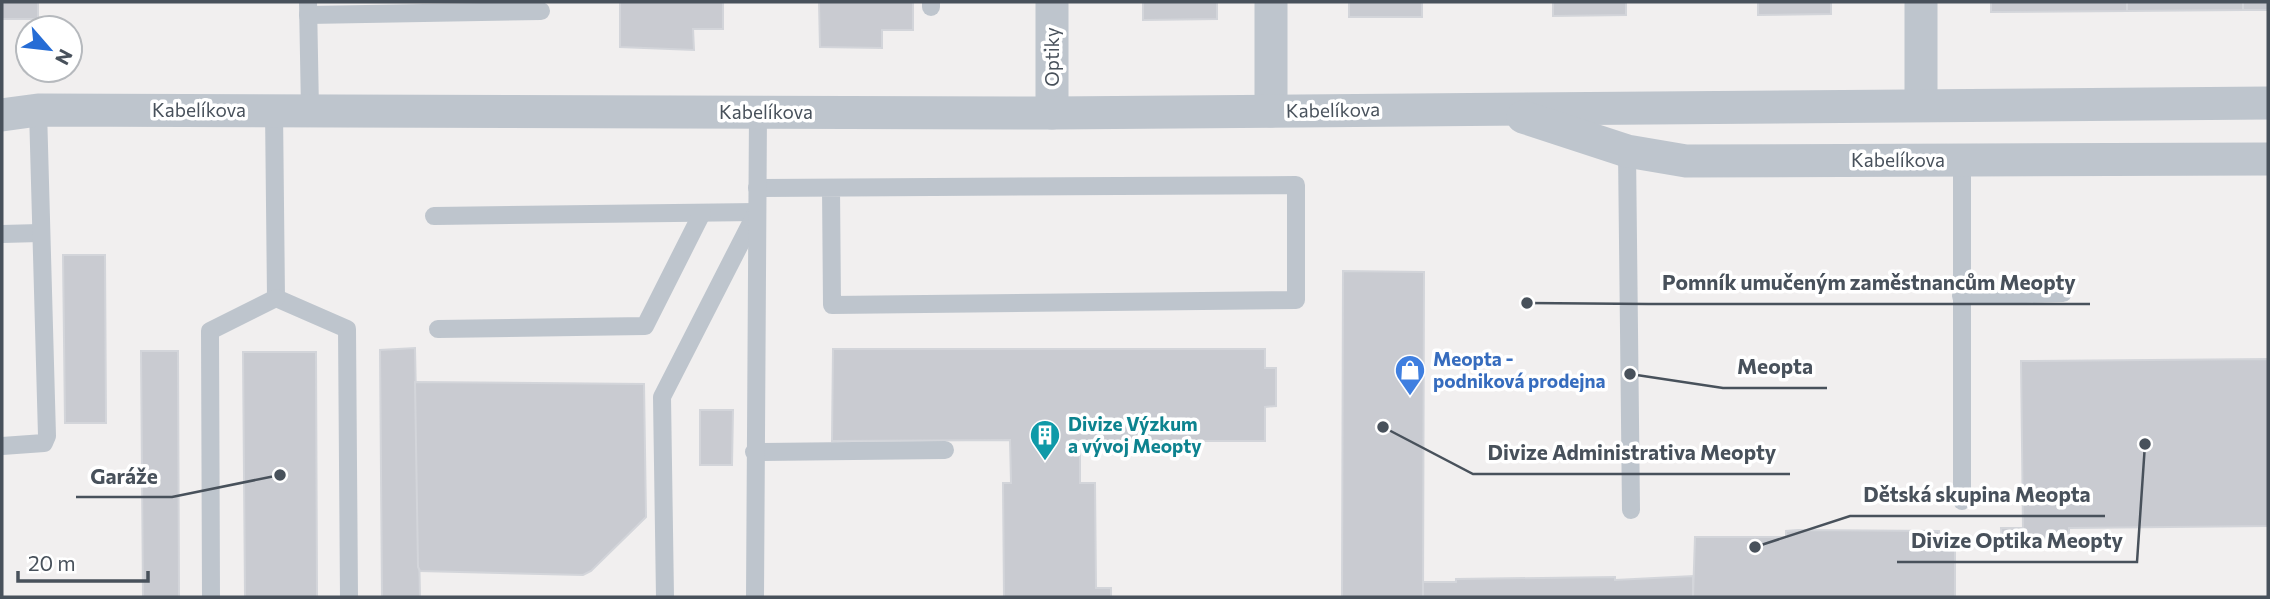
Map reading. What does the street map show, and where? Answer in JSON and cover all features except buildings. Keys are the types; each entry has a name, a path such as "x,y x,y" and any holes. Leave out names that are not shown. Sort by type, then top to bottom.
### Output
{"street":[{"name":"Optiky","path":"1052,2 1052,113"},
{"path":"1271,2 1271,111"},
{"path":"1921,2 1921,103"},
{"name":"Kabelíkova","path":"2,115 38,110 1052,113 1921,103 2268,103"},
{"path":"1626,107 1627,151"},
{"name":"Kabelíkova","path":"1494,108 1627,151 1686,161 2268,159"}],"lane":[{"path":"310,110 308,8 541,11"},
{"path":"2,446 36,445 44,443 47,436 38,110"},
{"path":"274,110 276,298"},
{"path":"755,597 758,112"},
{"path":"1627,151 1631,510"},
{"path":"1962,159 1962,501"},
{"path":"757,188 1296,185 1296,300 832,305 831,188"},
{"path":"434,216 757,212"},
{"path":"665,597 662,397 757,212"},
{"path":"438,329 645,326 702,213"},
{"path":"2,234 40,233"},
{"path":"1961,296 2063,293"},
{"path":"211,597 210,331 276,298"},
{"path":"276,298 347,329 349,597"},
{"path":"754,452 945,450"}],"place":[{"name":"Pomník umučeným zaměstnancům Meopty","path":"1527,303"},
{"name":"Meopta","path":"1630,374"},
{"name":"Meopta - podniková prodejna","path":"1410,397"},
{"name":"Divize Administrativa Meopty","path":"1383,427"},
{"name":"Divize Optika Meopty","path":"2145,444"},
{"name":"Divize Výzkum a vývoj Meopty","path":"1045,462"},
{"name":"Garáže","path":"280,475"},
{"name":"Dětská skupina Meopta","path":"1755,547"}]}
